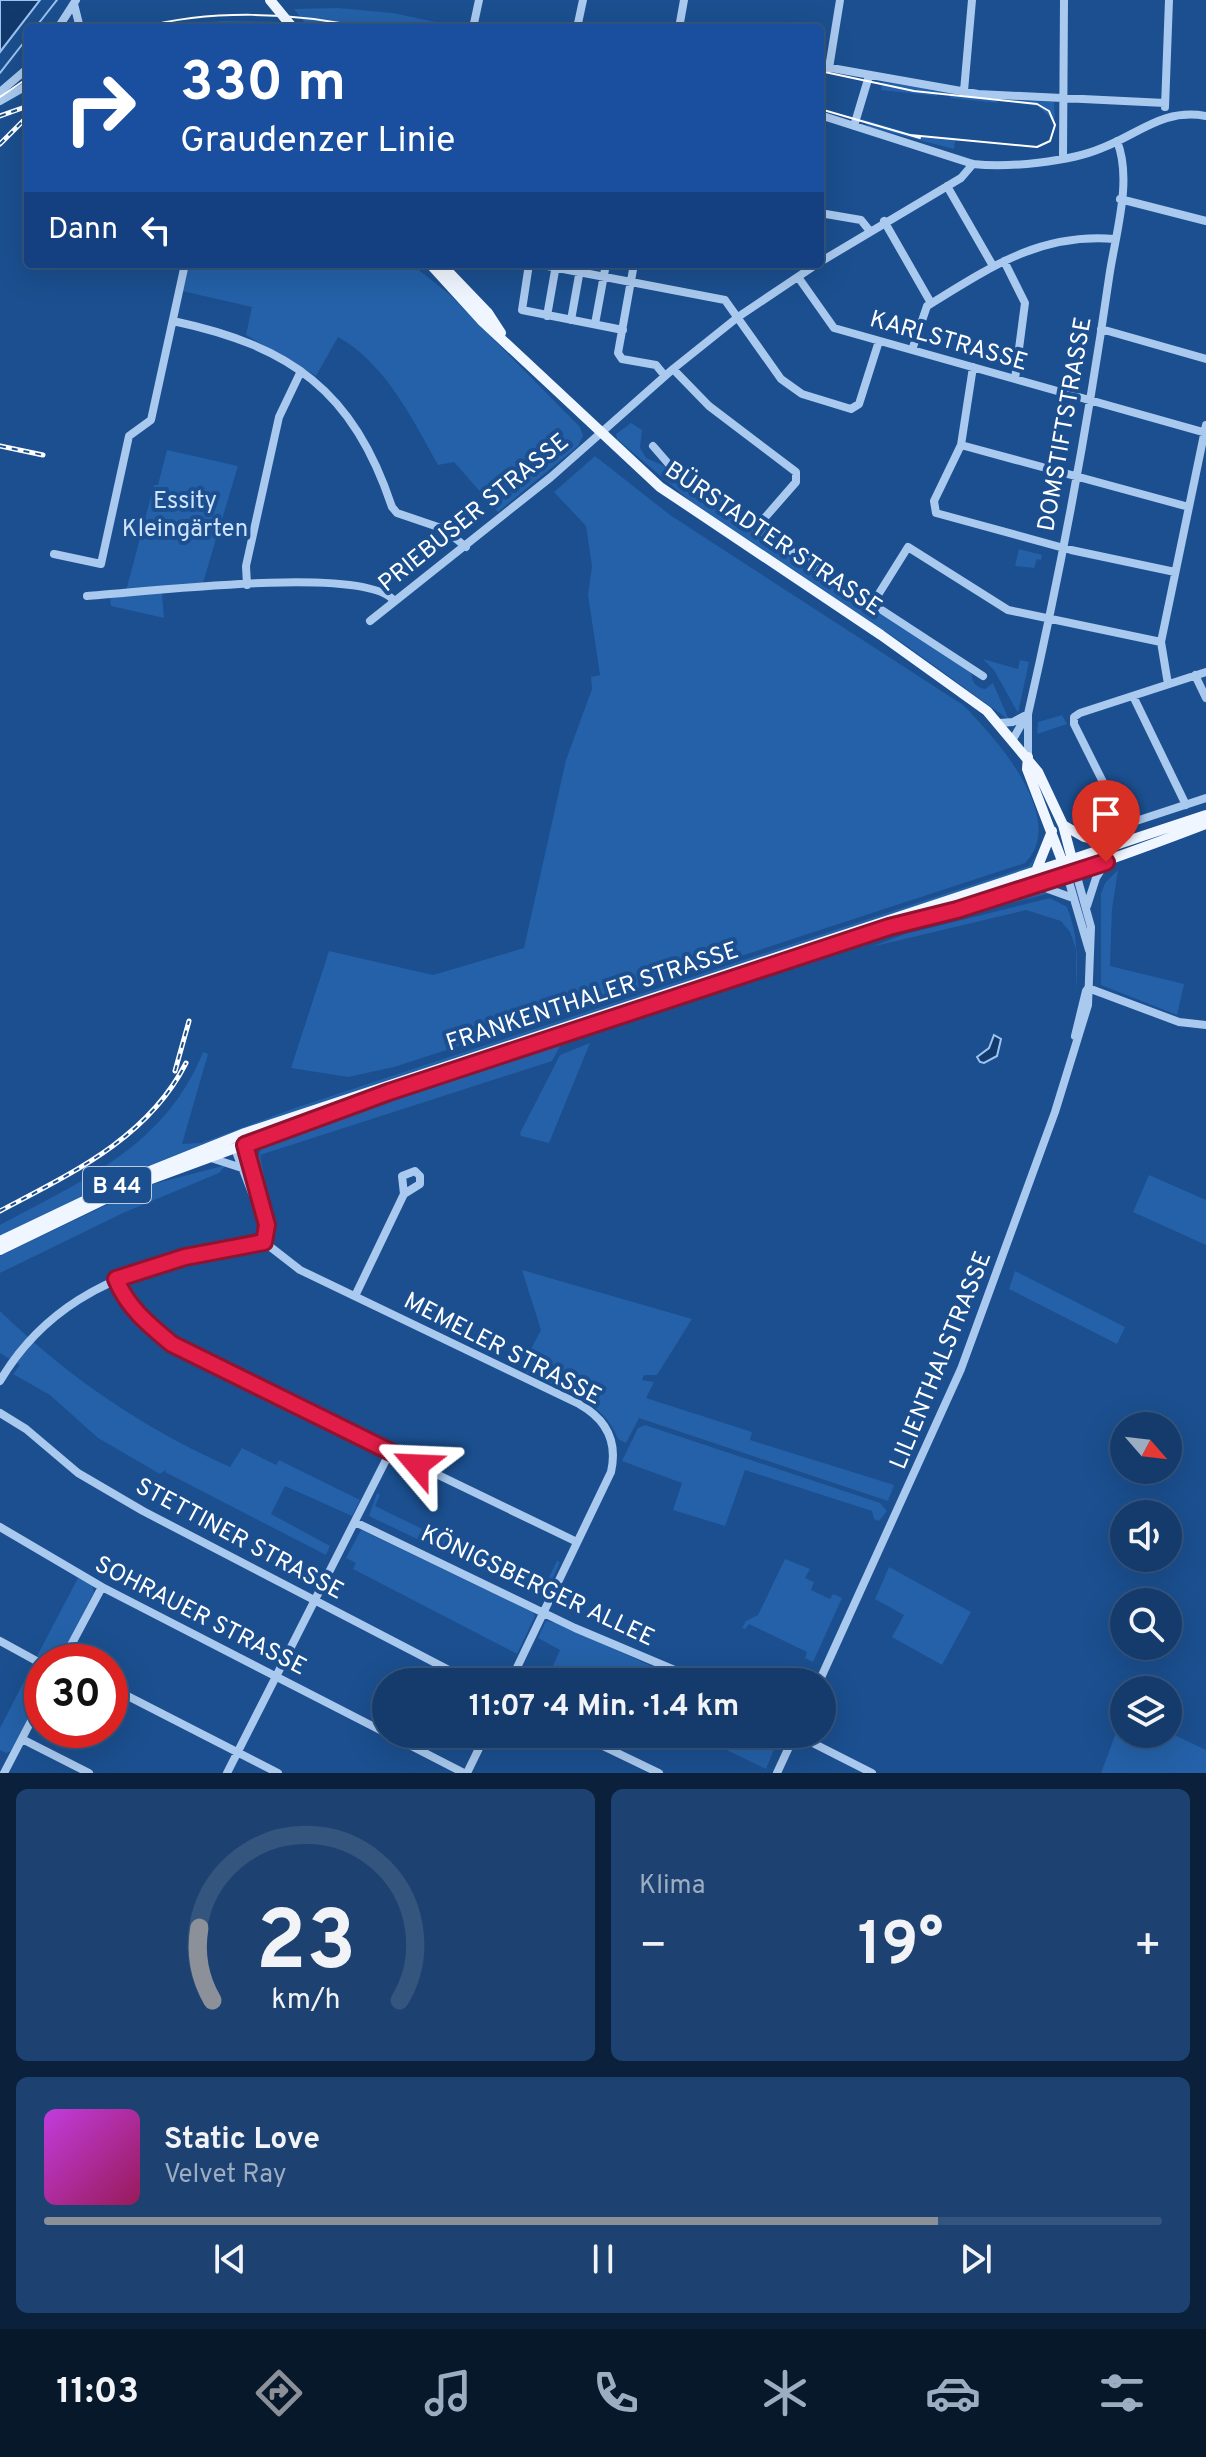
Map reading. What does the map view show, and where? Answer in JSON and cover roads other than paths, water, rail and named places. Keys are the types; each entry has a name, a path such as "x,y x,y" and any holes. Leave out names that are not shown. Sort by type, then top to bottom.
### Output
{"main road":[{"path":"270,0 290,24"},
{"path":"423,268 445,285"},
{"name":"BÜRSTADTER STRASSE","path":"433,268 445,285 601,435 670,495 881,635 974,700 999,723 1028,757 1048,790 1072,874"},
{"name":"BÜRSTADTER STRASSE","path":"445,268 488,313 507,342"},
{"name":"FRANKENTHALER STRASSE","path":"0,1241 128,1180 237,1136 1206,815"},
{"name":"FRANKENTHALER STRASSE","path":"0,1250 132,1186 383,1094 875,931 1072,874 1206,824"},
{"path":"1036,871 1058,827 1116,844"},
{"path":"237,1136 240,1147"}],"street":[{"path":"473,24 479,0"},
{"path":"578,24 583,0"},
{"path":"680,24 684,0"},
{"path":"840,0 825,67 964,91 1064,101 1165,103"},
{"path":"964,91 972,0"},
{"path":"1063,156 1064,0"},
{"path":"1166,116 1169,0"},
{"path":"61,24 75,2"},
{"path":"75,2 79,24"},
{"path":"65,18 66,24"},
{"path":"0,92 24,71"},
{"path":"854,126 869,76"},
{"path":"0,101 24,87"},
{"path":"824,116 973,164 1020,165 1091,152 1166,116 1206,116"},
{"name":"DOMSTIFTSTRASSE","path":"1028,714 1090,401 1125,161 1117,141"},
{"name":"PRIEBUSER STRASSE","path":"824,260 947,186 970,171 973,164"},
{"path":"947,186 993,266"},
{"path":"1120,199 1206,221"},
{"path":"824,214 861,220 869,230"},
{"path":"884,221 931,303"},
{"path":"912,350 924,310 993,266 1058,240 1114,239"},
{"path":"1004,261 1025,303 1015,379"},
{"path":"54,554 101,564 129,436 151,420 184,268"},
{"path":"528,268 522,310 623,330"},
{"path":"547,316 556,268"},
{"path":"571,320 580,268 603,276 722,299 738,317 771,368 792,388 851,409 859,404 879,341"},
{"path":"595,324 605,268"},
{"path":"633,268 618,353 622,359 656,365 669,372 796,472 796,482 755,529"},
{"name":"PRIEBUSER STRASSE","path":"370,621 466,547 601,435 669,372 738,317 812,268"},
{"name":"KARLSTRASSE","path":"798,277 834,328 1090,401 1206,430"},
{"path":"173,321 251,342 301,371 333,399 362,437 397,513 455,535 466,547"},
{"path":"1101,329 1206,359"},
{"path":"973,367 961,445 934,501 936,513 1062,548 1175,572"},
{"path":"247,585 246,566 279,417 301,371"},
{"path":"1168,684 1161,642 1206,430"},
{"path":"961,445 1189,507"},
{"path":"653,446 673,469 755,529 983,676"},
{"path":"873,603 908,547 1008,610 1161,642"},
{"path":"87,596 247,585 337,583 382,591 394,601"},
{"path":"1206,672 1074,717 1074,724 1123,822 1130,823 1206,798"},
{"path":"1195,675 1206,698"},
{"path":"1133,696 1186,805"},
{"path":"999,723 1013,722 1028,714"},
{"path":"1013,739 1028,714"},
{"path":"1028,714 1028,757"},
{"path":"1087,907 1096,878 1106,862"},
{"name":"LILIENTHALSTRASSE","path":"1072,874 1073,898 1089,950"},
{"name":"LILIENTHALSTRASSE","path":"825,1668 966,1357 1038,1165 1088,1005 1091,927 1087,907 1072,874"},
{"path":"1036,885 1073,898"},
{"path":"1088,988 1179,1022 1206,1025"},
{"path":"0,1381 22,1348 55,1314 91,1290 185,1257 264,1242 267,1225 260,1203 242,1168 240,1147"},
{"path":"240,1147 260,1190 260,1203"},
{"path":"211,1158 242,1168"},
{"path":"355,1296 404,1194"},
{"name":"MEMELER STRASSE","path":"264,1242 300,1270 579,1404 601,1420 612,1441 613,1463 517,1668"},
{"path":"116,1279 122,1295 146,1323 172,1344 577,1542"},
{"name":"STETTINER STRASSE","path":"0,1413 26,1429 78,1473 445,1668"},
{"path":"227,1773 357,1523 390,1452"},
{"name":"KÖNIGSBERGER ALLEE","path":"357,1523 543,1613 671,1668"},
{"name":"SOHRAUER STRASSE","path":"0,1527 102,1587 372,1725"},
{"path":"72,1644 102,1587"},
{"path":"0,1641 24,1654"},
{"path":"128,1696 278,1773"},
{"path":"4,1773 24,1735"},
{"path":"22,1739 89,1773"},
{"name":"SOHRAUER STRASSE","path":"417,1748 466,1773"},
{"path":"466,1773 479,1748"},
{"path":"607,1748 659,1773"},
{"path":"777,1773 789,1748"},
{"path":"823,1748 872,1773"}],"waterway":[{"path":"38,24 57,0"},
{"path":"0,73 24,42"}],"tram line":[{"path":"158,24 224,15 281,16 343,24"},
{"path":"824,72 914,91 1037,104 1049,111 1055,125 1050,141 1037,147 910,135"},
{"path":"0,97 24,81"},
{"path":"824,110 920,138"}],"railway":[{"path":"0,116 24,107"},
{"path":"0,144 24,120"},
{"path":"0,446 43,455"},
{"path":"175,1071 189,1021"},
{"path":"0,1211 80,1167 129,1133 170,1089 186,1063"}],"park label":[{"name":"Essity Kleingärten","path":"185,514"}]}
